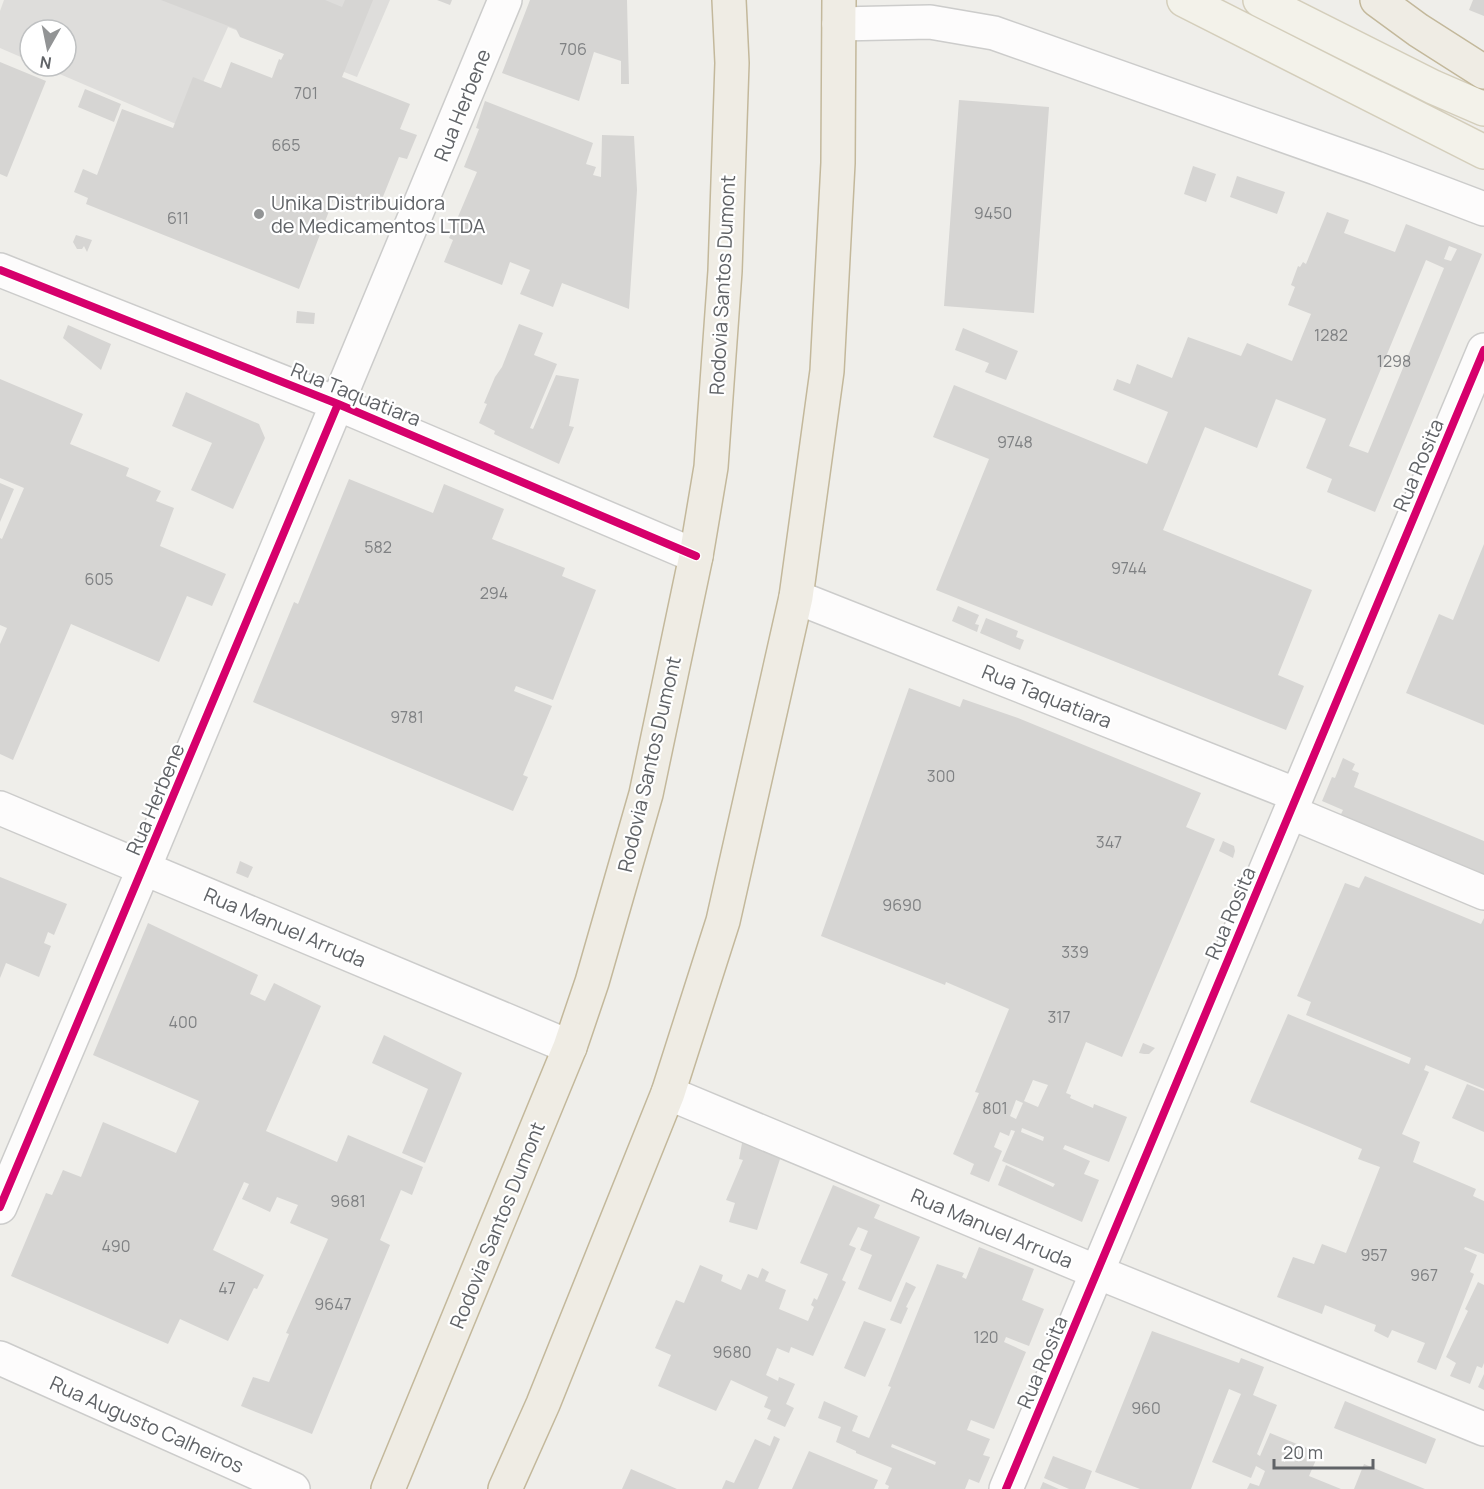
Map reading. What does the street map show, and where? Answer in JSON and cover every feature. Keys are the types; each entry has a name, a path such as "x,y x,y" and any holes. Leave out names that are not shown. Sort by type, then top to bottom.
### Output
{"highway":[{"name":"Rodovia Santos Dumont","path":"388,1489 570,1047 592,982 646,794 696,556 711,466 725,271 732,63 729,0"},
{"path":"1377,0 1418,30 1484,72"},
{"path":"505,1489 543,1404 668,1093 723,921 796,597 827,371 838,163 839,12"}],"main road":[{"path":"1184,0 1484,152"},
{"path":"1260,0 1433,87 1484,109"}],"street":[{"name":"Rua Herbene","path":"0,1207 144,868 505,0"},
{"path":"839,12 930,22 994,33 1376,168 1484,209"},
{"name":"Rua Taquatiara","path":"0,270 338,404 696,556"},
{"name":"Rua Rosita","path":"1006,1489 1484,350"},
{"name":"Rua Taquatiara","path":"796,597 1294,804 1484,893"},
{"name":"Rua Manuel Arruda","path":"0,808 570,1047"},
{"name":"Rua Manuel Arruda","path":"668,1093 1097,1272 1484,1429"},
{"name":"Rua Augusto Calheiros","path":"0,1358 293,1489"}],"shaded area":[{"path":"4,0 390,0 357,77 228,27 183,127 69,78 78,78 78,18 18,18 18,56 0,48 0,11"}],"building":[{"path":"161,0 325,0 342,7 345,0 373,0 342,77 410,104 400,129 417,135 407,159 399,157 378,209 336,193 299,289 86,204 88,198 74,192 83,169 97,175 122,109 173,128 193,77 221,88 231,62 272,78 279,59 281,60 284,54 240,37 236,29"},
{"path":"437,0 452,0 450,5"},
{"path":"530,0 627,0 629,84 621,84 621,61 594,52 579,101 502,73"},
{"path":"1473,0 1484,0 1484,16 1469,10"},
{"path":"0,62 18,69 18,78 39,78 46,81 7,177 0,174"},
{"path":"85,89 121,104 114,122 78,107"},
{"path":"959,100 1049,107 1034,313 944,306"},
{"path":"485,101 593,143 586,164 596,167 593,175 601,177 602,135 634,136 637,190 629,309 562,283 553,307 520,294 530,270 510,262 502,285 444,262 453,240 449,238 477,172 464,167 479,129 476,128"},
{"path":"1193,166 1216,174 1206,202 1184,194"},
{"path":"1237,176 1285,192 1277,214 1230,197"},
{"path":"1327,212 1349,220 1344,233 1395,252 1406,224 1482,254 1375,512 1327,492 1332,479 1306,468 1326,419 1276,399 1257,448 1205,427 1163,530 1312,590 1278,675 1304,686 1286,730 936,590 989,459 933,437 954,385 1147,464 1168,412 1113,390 1117,379 1130,384 1137,364 1172,378 1188,337 1241,356 1247,343 1292,361 1311,314 1288,305 1295,287 1291,285 1298,266 1300,267 1303,262 1306,264","holes":["1449,246 1457,249 1451,261 1444,259","1426,260 1444,268 1368,453 1349,446"]},
{"path":"76,235 92,240 87,252 84,246 82,249 77,249 73,242"},
{"path":"297,311 315,313 314,324 296,323"},
{"path":"519,324 543,333 534,355 557,364 530,428 533,429 556,375 579,379 569,426 574,427 559,464 494,434 495,431 479,423 487,404 484,403 502,367"},
{"path":"68,325 111,344 101,370 63,338"},
{"path":"963,328 1018,351 1006,380 985,372 989,363 955,350"},
{"path":"0,379 83,414 70,444 129,468 126,476 161,491 156,501 174,508 160,546 226,574 212,606 187,596 159,662 71,624 13,760 0,754 0,644 7,628 0,625 0,538 2,539 24,488 0,478"},
{"path":"186,392 259,424 265,438 233,509 191,490 212,443 172,426"},
{"path":"349,479 433,513 444,484 504,509 492,539 565,568 562,576 596,590 553,700 516,686 514,691 552,706 523,775 528,777 513,811 253,702 294,602 298,604"},
{"path":"0,483 14,489 0,522"},
{"path":"1484,544 1484,725 1406,693 1439,614 1453,620"},
{"path":"958,606 979,615 975,624 979,625 977,632 952,621"},
{"path":"986,618 1018,631 1016,637 1024,640 1020,650 980,633"},
{"path":"909,688 960,707 963,699 1018,718 1201,793 1186,827 1215,839 1122,1057 1086,1042 1066,1093 1071,1095 1070,1098 1093,1108 1094,1104 1127,1117 1109,1162 1065,1145 1063,1149 1090,1161 1084,1174 1099,1180 1082,1222 998,1185 1006,1165 1053,1187 1055,1184 1002,1161 1015,1131 1011,1130 1009,1136 1000,1132 994,1147 1002,1151 989,1182 970,1174 974,1164 953,1154 979,1093 975,1092 1009,1009 946,982 945,985 821,936","holes":["1033,1080 1048,1085 1038,1107 1024,1101","1016,1100 1023,1103 1016,1119 1010,1116","1022,1128 1044,1137 1043,1141 1021,1132"]},
{"path":"1343,758 1355,764 1352,770 1359,773 1354,787 1484,841 1484,886 1340,816 1343,810 1322,801"},
{"path":"1223,841 1234,846 1233,858 1219,851"},
{"path":"240,861 253,867 248,878 236,873"},
{"path":"1365,876 1481,924 1484,918 1484,1089 1426,1065 1424,1070 1429,1072 1402,1134 1420,1142 1413,1162 1476,1189 1473,1196 1484,1201 1484,1254 1465,1247 1464,1249 1477,1255 1470,1272 1474,1274 1436,1370 1417,1362 1425,1343 1392,1330 1388,1338 1374,1331 1376,1325 1325,1305 1322,1314 1277,1297 1293,1257 1314,1264 1322,1244 1346,1253 1380,1167 1358,1159 1362,1149 1250,1102 1288,1014 1409,1064 1411,1058 1306,1015 1311,1002 1297,996 1345,883 1359,888"},
{"path":"0,877 67,904 54,935 48,932 44,943 51,946 39,977 6,963 0,978"},
{"path":"148,923 258,975 250,994 265,1001 274,983 321,1006 266,1131 337,1162 348,1135 423,1167 412,1195 401,1190 380,1240 390,1245 312,1434 241,1406 253,1377 269,1382 289,1334 286,1333 328,1239 290,1223 298,1205 277,1197 270,1212 242,1199 249,1184 244,1182 213,1250 264,1275 257,1289 254,1288 228,1341 180,1319 168,1344 11,1276 46,1193 52,1195 63,1170 81,1177 103,1122 176,1153 199,1101 93,1055"},
{"path":"384,1035 462,1073 425,1163 402,1153 428,1089 372,1063"},
{"path":"1143,1043 1155,1048 1149,1054 1139,1053"},
{"path":"1467,1084 1484,1091 1484,1132 1452,1118"},
{"path":"743,1138 782,1153 757,1230 729,1222 735,1203 726,1200 743,1160 739,1159"},
{"path":"833,1185 880,1205 874,1218 920,1237 891,1302 858,1289 872,1255 860,1250 868,1231 858,1227 849,1245 856,1248 842,1280 846,1282 813,1356 791,1347 789,1353 777,1348 766,1375 778,1381 779,1377 795,1384 786,1404 794,1408 785,1427 767,1419 771,1410 764,1407 768,1397 731,1380 716,1411 658,1386 671,1355 655,1348 676,1300 684,1303 700,1265 723,1275 721,1281 741,1290 748,1274 758,1278 762,1268 769,1272 765,1281 786,1290 779,1309 808,1321 814,1307 811,1305 814,1298 817,1300 828,1274 800,1263"},
{"path":"979,1247 1034,1269 1022,1300 1044,1309 1029,1346 1006,1337 1004,1342 1026,1352 994,1429 971,1420 967,1430 990,1439 983,1455 990,1457 979,1483 969,1479 965,1489 888,1489 889,1486 885,1484 892,1468 836,1442 841,1427 818,1418 824,1401 858,1416 852,1431 869,1438 891,1387 888,1386 937,1264 964,1273 962,1277 966,1279","holes":["892,1444 936,1462 935,1465 891,1447"]},
{"path":"906,1282 916,1287 901,1324 890,1320"},
{"path":"1478,1282 1484,1285 1484,1363 1482,1368 1477,1366 1470,1384 1450,1376 1456,1363 1446,1357 1468,1311 1465,1309"},
{"path":"864,1321 886,1329 865,1377 844,1368"},
{"path":"1152,1331 1239,1363 1241,1358 1264,1367 1253,1395 1277,1405 1257,1454 1260,1456 1270,1433 1319,1453 1309,1476 1341,1489 1247,1489 1250,1483 1259,1486 1265,1471 1256,1466 1251,1478 1212,1462 1241,1394 1229,1389 1191,1489 1140,1489 1095,1472"},
{"path":"1484,1374 1484,1390 1478,1387"},
{"path":"1345,1401 1436,1439 1426,1464 1334,1428"},
{"path":"774,1436 780,1439 758,1489 722,1489 726,1480 734,1483 755,1439 770,1446"},
{"path":"809,1451 878,1480 874,1489 792,1489"},
{"path":"1053,1456 1092,1471 1085,1489 1069,1489 1044,1478"},
{"path":"1364,1464 1425,1489 1354,1489"},
{"path":"631,1469 677,1489 622,1489"},
{"path":"1043,1482 1059,1489 1040,1489"}],"cycle path":[{"path":"0,270 338,404 696,556"},
{"path":"1006,1489 1484,350"},
{"path":"0,1207 338,404"}],"place":[{"name":"Unika Distribuidora de Medicamentos LTDA","path":"259,214"}]}
